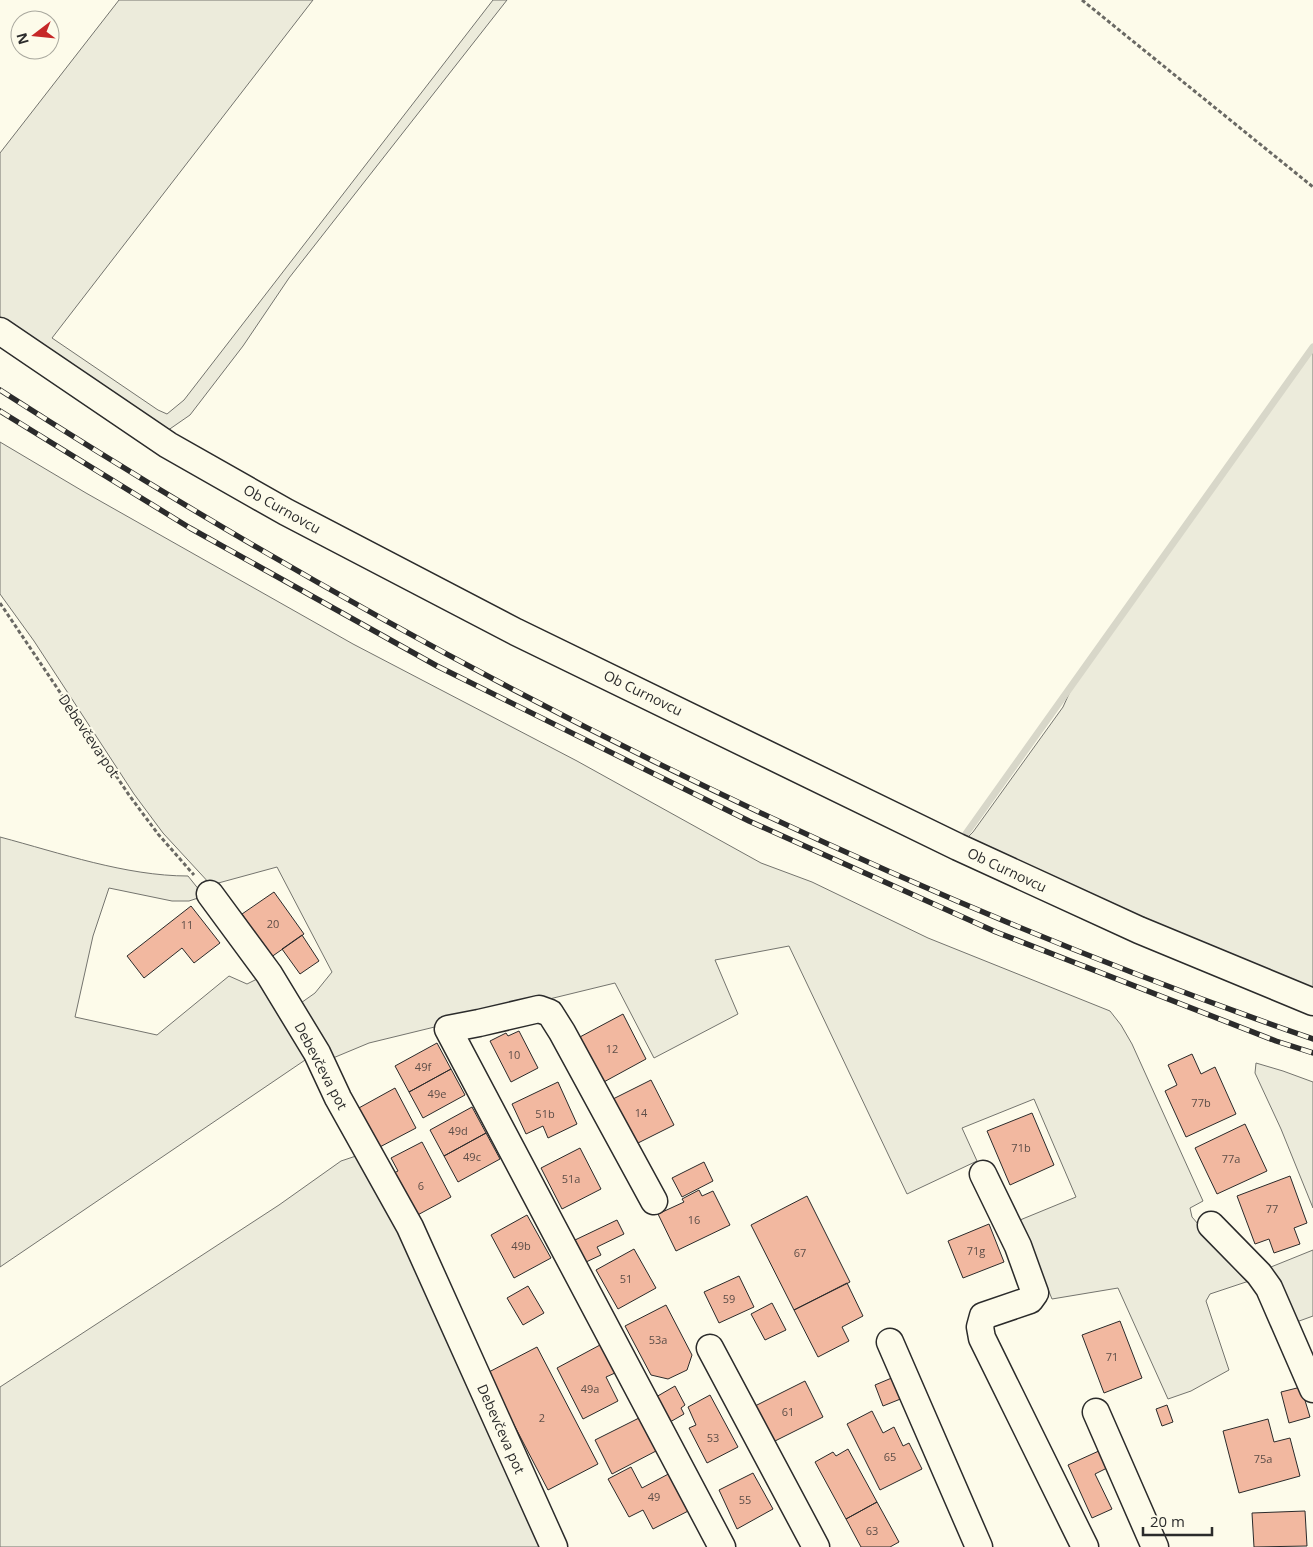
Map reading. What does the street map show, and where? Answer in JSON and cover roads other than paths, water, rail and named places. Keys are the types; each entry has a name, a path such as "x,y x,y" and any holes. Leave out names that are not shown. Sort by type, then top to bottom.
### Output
{"street":[{"name":"Ob Curnovcu","path":"0,331 168,445 286,512 516,632 958,847 1139,930 1313,1002"},
{"name":"Debevčeva pot","path":"210,894 269,974 317,1053 338,1098 410,1227 554,1547"},
{"path":"654,1201 567,1040 550,1013 539,1009 448,1029 722,1547"},
{"path":"983,1174 1018,1246 1035,1293 1030,1300 983,1316 980,1327 982,1338 1085,1547"},
{"path":"1211,1226 1259,1274 1268,1288 1313,1389"},
{"path":"890,1342 979,1547"},
{"path":"710,1348 816,1547"},
{"path":"1096,1412 1155,1547"}],"waterway":[{"path":"965,835 1313,347"}],"railway":[{"path":"0,390 155,487 313,580 474,669 638,753 804,833 971,907 1141,976 1313,1039"},
{"path":"0,411 190,528 437,666 749,821 996,932 1276,1041 1313,1053"}]}
